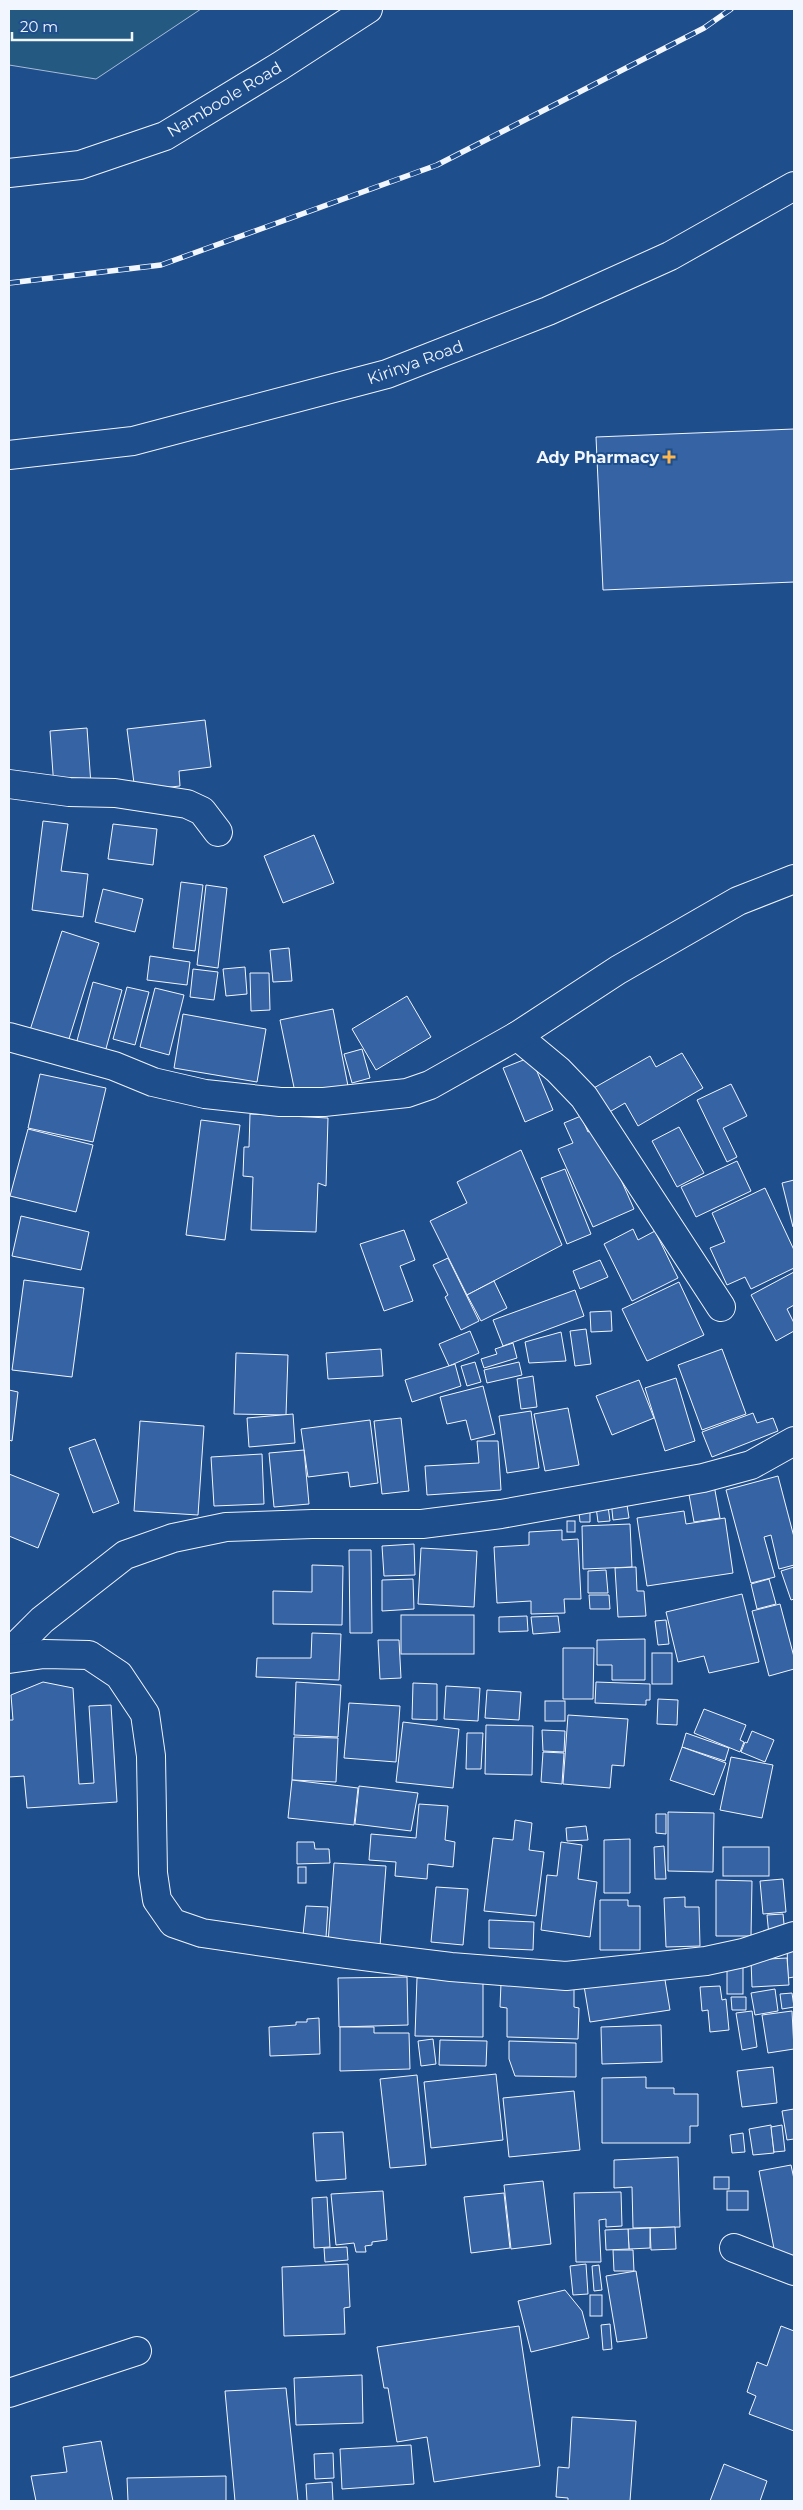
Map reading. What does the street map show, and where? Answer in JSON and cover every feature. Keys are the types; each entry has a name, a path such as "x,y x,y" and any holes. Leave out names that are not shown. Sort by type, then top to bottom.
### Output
{"street":[{"name":"Namboole Road","path":"9,174 80,166 165,136 368,9"},
{"name":"Kirinya Road","path":"9,455 133,441 387,374 548,311 670,256 794,186"},
{"path":"9,784 69,792 115,793 188,804 202,811 218,832"},
{"path":"9,1037 114,1066 153,1082 205,1094 280,1102 324,1102 406,1093 430,1085 517,1036 618,970 738,901 794,879"},
{"path":"517,1036 558,1070 584,1097 721,1307"},
{"path":"9,1653 42,1620 125,1555 173,1538 226,1527 312,1524 422,1524 501,1514 703,1478 750,1465 794,1441"},
{"path":"9,1659 44,1654 89,1655 119,1675 145,1714 151,1756 153,1873 157,1900 173,1923 202,1933 346,1954 451,1967 566,1976 706,1961 742,1953 794,1936"},
{"path":"734,2248 794,2271"},
{"path":"9,2393 137,2351"}],"shaded area":[{"path":"9,9 201,9 96,79 9,65"}],"building":[{"path":"794,429 794,582 603,590 596,437"},
{"path":"205,720 211,767 179,771 180,786 135,791 127,729"},
{"path":"87,728 91,785 54,788 50,731"},
{"path":"43,821 68,824 61,871 88,874 83,917 32,910"},
{"path":"113,824 157,829 153,865 108,859"},
{"path":"314,835 334,883 283,903 264,856"},
{"path":"181,882 203,885 195,951 173,948"},
{"path":"206,885 227,888 218,968 197,965"},
{"path":"103,889 143,899 135,932 95,922"},
{"path":"62,931 99,943 68,1042 30,1030"},
{"path":"289,948 292,981 273,982 270,950"},
{"path":"150,956 190,962 187,985 147,980"},
{"path":"245,967 247,994 226,996 223,969"},
{"path":"193,969 218,972 214,1000 190,997"},
{"path":"250,973 269,973 270,1010 251,1011"},
{"path":"93,982 122,990 104,1056 75,1048"},
{"path":"127,987 149,992 135,1045 113,1039"},
{"path":"155,988 184,995 169,1055 140,1047"},
{"path":"407,996 431,1037 376,1070 352,1029"},
{"path":"333,1009 348,1086 296,1097 280,1020"},
{"path":"183,1014 266,1029 257,1082 174,1068"},
{"path":"362,1049 370,1078 352,1083 344,1054"},
{"path":"682,1053 703,1088 638,1126 625,1103 606,1114 592,1089 650,1056 656,1067"},
{"path":"531,1057 553,1110 525,1122 503,1068"},
{"path":"40,1074 106,1088 93,1142 28,1128"},
{"path":"731,1084 747,1116 723,1128 737,1157 727,1162 697,1100"},
{"path":"250,1114 328,1118 326,1186 318,1183 316,1232 251,1230 253,1177 243,1176 244,1147 249,1147"},
{"path":"581,1116 588,1132 598,1128 634,1209 593,1227 558,1149 573,1143 564,1123"},
{"path":"201,1120 240,1125 225,1240 186,1235"},
{"path":"679,1127 704,1173 677,1187 652,1141"},
{"path":"28,1129 93,1145 76,1212 10,1196"},
{"path":"521,1150 562,1245 467,1295 430,1221 467,1203 457,1182"},
{"path":"737,1161 751,1191 696,1217 681,1187"},
{"path":"565,1169 591,1234 567,1244 541,1178"},
{"path":"794,1180 794,1227 793,1227 782,1183"},
{"path":"765,1188 794,1250 794,1268 751,1289 745,1277 727,1285 710,1248 725,1242 712,1213"},
{"path":"21,1216 89,1232 81,1270 12,1256"},
{"path":"633,1229 638,1240 655,1231 678,1278 632,1301 604,1244"},
{"path":"404,1230 415,1260 400,1266 413,1301 384,1311 360,1244"},
{"path":"448,1258 479,1321 461,1330 445,1297 448,1295 433,1265"},
{"path":"600,1260 608,1277 580,1289 573,1271"},
{"path":"794,1272 794,1305 787,1309 794,1323 794,1331 776,1341 751,1295"},
{"path":"24,1280 84,1288 72,1377 12,1370"},
{"path":"494,1281 507,1308 481,1321 467,1295"},
{"path":"679,1282 704,1335 647,1361 622,1309"},
{"path":"575,1290 584,1316 503,1346 493,1320"},
{"path":"611,1311 612,1331 591,1332 590,1312"},
{"path":"586,1329 591,1364 575,1366 570,1331"},
{"path":"470,1331 479,1353 449,1366 439,1344"},
{"path":"561,1332 566,1361 529,1363 525,1342"},
{"path":"513,1343 517,1358 484,1368 481,1359 497,1354 495,1349"},
{"path":"381,1349 383,1376 328,1379 326,1353"},
{"path":"722,1349 746,1414 702,1430 678,1365"},
{"path":"236,1353 288,1355 286,1415 234,1414"},
{"path":"475,1362 481,1382 467,1386 461,1366"},
{"path":"519,1362 522,1375 487,1383 484,1370"},
{"path":"455,1364 461,1386 412,1402 405,1380"},
{"path":"533,1376 537,1407 521,1409 517,1379"},
{"path":"676,1378 695,1441 665,1451 645,1388"},
{"path":"639,1380 654,1418 612,1435 596,1396"},
{"path":"483,1386 495,1434 471,1440 466,1420 447,1424 440,1397"},
{"path":"9,1390 18,1392 12,1441 9,1440"},
{"path":"568,1408 579,1465 545,1471 534,1414"},
{"path":"531,1411 539,1468 507,1473 499,1416"},
{"path":"753,1413 757,1423 773,1418 778,1431 712,1457 702,1432"},
{"path":"293,1414 295,1443 249,1447 247,1418"},
{"path":"401,1418 409,1491 382,1494 374,1421"},
{"path":"370,1420 378,1483 350,1487 348,1472 308,1477 301,1429"},
{"path":"140,1421 204,1426 198,1515 134,1511"},
{"path":"95,1439 119,1503 93,1513 69,1448"},
{"path":"477,1441 498,1441 501,1490 427,1495 425,1466 479,1463"},
{"path":"304,1450 309,1504 274,1507 269,1453"},
{"path":"262,1454 264,1504 214,1506 211,1457"},
{"path":"9,1474 59,1494 38,1548 9,1536"},
{"path":"778,1476 794,1537 794,1565 779,1569 771,1535 764,1537 775,1577 751,1583 726,1490"},
{"path":"714,1485 720,1518 694,1522 688,1489"},
{"path":"626,1498 629,1518 613,1520 611,1500"},
{"path":"608,1506 610,1521 598,1522 596,1507"},
{"path":"590,1511 590,1522 580,1522 579,1512"},
{"path":"684,1511 686,1524 725,1518 733,1573 647,1586 637,1518"},
{"path":"567,1521 575,1521 575,1532 567,1532"},
{"path":"630,1524 632,1567 583,1569 582,1526"},
{"path":"562,1530 562,1540 578,1539 581,1599 564,1599 565,1613 531,1614 531,1601 497,1603 494,1547 529,1545 529,1532"},
{"path":"414,1544 415,1575 384,1576 382,1546"},
{"path":"421,1548 477,1551 474,1607 418,1604"},
{"path":"349,1550 371,1550 372,1633 350,1633"},
{"path":"312,1565 343,1566 342,1625 273,1624 273,1591 312,1592"},
{"path":"636,1567 637,1591 644,1591 646,1616 618,1617 615,1568"},
{"path":"794,1567 794,1599 791,1600 781,1571"},
{"path":"606,1570 608,1593 588,1593 588,1571"},
{"path":"413,1579 414,1609 382,1611 382,1580"},
{"path":"769,1579 776,1604 757,1609 751,1584"},
{"path":"742,1594 759,1662 709,1673 704,1656 678,1662 666,1612"},
{"path":"589,1595 609,1595 610,1609 590,1609"},
{"path":"780,1604 794,1657 794,1669 769,1676 752,1611"},
{"path":"401,1615 474,1615 474,1654 401,1654"},
{"path":"527,1616 528,1631 499,1632 499,1617"},
{"path":"558,1616 560,1632 533,1634 531,1617"},
{"path":"666,1620 669,1644 658,1645 655,1621"},
{"path":"312,1633 341,1634 339,1680 256,1677 257,1658 311,1658"},
{"path":"645,1639 645,1680 612,1680 612,1665 597,1665 597,1640"},
{"path":"378,1640 399,1640 401,1678 380,1679"},
{"path":"563,1648 594,1648 593,1699 563,1699"},
{"path":"652,1653 672,1653 672,1684 652,1684"},
{"path":"43,1682 73,1688 79,1784 94,1783 89,1706 111,1705 117,1802 27,1808 24,1776 9,1777 9,1720 13,1720 11,1695"},
{"path":"296,1682 341,1685 338,1737 294,1735"},
{"path":"596,1682 650,1684 650,1700 646,1700 646,1705 595,1703"},
{"path":"413,1683 437,1684 437,1720 412,1719"},
{"path":"446,1686 480,1688 478,1721 444,1719"},
{"path":"487,1690 521,1692 519,1720 485,1718"},
{"path":"658,1699 678,1700 677,1725 657,1724"},
{"path":"545,1701 565,1701 565,1721 545,1721"},
{"path":"349,1703 400,1706 396,1762 344,1758"},
{"path":"704,1709 746,1725 740,1740 744,1742 740,1752 694,1733"},
{"path":"568,1715 628,1719 624,1766 612,1765 610,1788 563,1784"},
{"path":"403,1722 459,1729 453,1788 396,1782"},
{"path":"486,1725 533,1726 532,1775 485,1774"},
{"path":"542,1730 565,1731 564,1752 543,1751"},
{"path":"752,1731 774,1740 765,1762 741,1752"},
{"path":"467,1733 483,1733 481,1769 466,1769"},
{"path":"686,1733 729,1748 725,1761 682,1747"},
{"path":"294,1737 338,1738 336,1782 292,1780"},
{"path":"682,1747 726,1763 714,1795 670,1780"},
{"path":"543,1752 564,1753 562,1784 541,1782"},
{"path":"731,1757 773,1765 762,1818 720,1810"},
{"path":"292,1780 358,1788 354,1825 288,1818"},
{"path":"359,1786 418,1793 411,1831 355,1824"},
{"path":"419,1804 448,1806 445,1840 455,1842 453,1867 428,1864 427,1879 395,1876 396,1862 369,1860 371,1834 416,1838"},
{"path":"668,1812 714,1813 713,1872 668,1871"},
{"path":"656,1814 666,1814 666,1834 656,1833"},
{"path":"515,1820 532,1823 529,1850 544,1852 536,1916 484,1911 493,1838 513,1840"},
{"path":"586,1826 588,1840 567,1841 566,1828"},
{"path":"630,1839 630,1893 604,1893 604,1840"},
{"path":"297,1842 314,1842 315,1849 329,1849 330,1863 297,1864"},
{"path":"561,1842 582,1845 578,1879 597,1882 590,1937 541,1930 547,1875 557,1876"},
{"path":"664,1846 666,1879 655,1879 654,1847"},
{"path":"723,1847 769,1847 769,1876 723,1876"},
{"path":"334,1863 386,1866 380,1946 328,1943"},
{"path":"298,1867 306,1867 306,1883 298,1883"},
{"path":"783,1879 786,1912 763,1914 760,1881"},
{"path":"716,1880 752,1881 751,1936 716,1936"},
{"path":"436,1887 468,1889 463,1945 431,1942"},
{"path":"685,1897 685,1907 699,1907 700,1946 666,1947 664,1898"},
{"path":"600,1900 628,1900 628,1906 640,1906 640,1950 600,1950"},
{"path":"306,1906 328,1907 326,1937 303,1935"},
{"path":"783,1914 785,1934 769,1936 767,1915"},
{"path":"489,1920 534,1922 533,1950 489,1948"},
{"path":"787,1946 794,1946 794,1977 788,1978"},
{"path":"787,1958 789,1985 752,1987 751,1960"},
{"path":"727,1964 743,1964 743,1994 727,1994"},
{"path":"664,1974 670,2010 590,2022 584,1986"},
{"path":"407,1977 408,2025 339,2027 338,1978"},
{"path":"417,1978 483,1979 483,2037 415,2036"},
{"path":"501,1983 574,1985 574,2007 579,2008 578,2039 507,2037 507,2008 500,2007"},
{"path":"720,1986 722,2000 726,1999 729,2030 710,2032 708,2010 702,2011 700,1987"},
{"path":"775,1989 778,2011 755,2015 751,1993"},
{"path":"792,1993 794,2007 782,2009 780,1994"},
{"path":"731,1997 746,1997 746,2010 732,2010"},
{"path":"752,2011 757,2047 742,2050 736,2013"},
{"path":"792,2011 794,2049 768,2053 762,2015"},
{"path":"319,2018 320,2054 270,2056 269,2027 296,2025 296,2022 307,2022 307,2019"},
{"path":"661,2025 662,2062 602,2064 601,2027"},
{"path":"340,2027 374,2027 374,2033 409,2033 410,2069 340,2071"},
{"path":"433,2039 436,2064 421,2066 418,2041"},
{"path":"440,2040 487,2041 486,2066 439,2065"},
{"path":"509,2041 576,2043 576,2077 515,2076 509,2059"},
{"path":"773,2067 777,2103 742,2107 737,2071"},
{"path":"496,2074 503,2140 431,2148 424,2082"},
{"path":"417,2075 426,2165 390,2168 380,2079"},
{"path":"646,2077 646,2088 674,2088 674,2094 698,2094 698,2126 690,2126 690,2143 602,2143 602,2078"},
{"path":"574,2091 580,2150 509,2157 503,2098"},
{"path":"794,2109 794,2139 787,2140 782,2111"},
{"path":"771,2125 774,2153 753,2155 749,2129"},
{"path":"782,2125 785,2151 774,2152 771,2127"},
{"path":"343,2132 346,2179 316,2181 313,2133"},
{"path":"743,2133 745,2152 732,2153 730,2135"},
{"path":"678,2157 680,2227 633,2228 632,2187 614,2188 614,2160"},
{"path":"791,2165 794,2179 794,2260 777,2264 759,2171"},
{"path":"714,2177 729,2177 729,2189 714,2189"},
{"path":"543,2181 551,2244 511,2249 504,2185"},
{"path":"383,2191 387,2240 372,2242 372,2245 365,2246 366,2252 356,2252 354,2243 336,2245 331,2194"},
{"path":"727,2191 748,2191 748,2210 727,2210"},
{"path":"621,2192 622,2226 606,2227 606,2219 599,2220 601,2262 576,2262 574,2193"},
{"path":"504,2193 510,2248 471,2253 464,2197"},
{"path":"327,2197 330,2247 314,2248 312,2198"},
{"path":"675,2227 676,2249 651,2250 650,2228"},
{"path":"650,2228 650,2248 629,2249 628,2229"},
{"path":"628,2229 629,2249 606,2250 605,2230"},
{"path":"347,2247 348,2260 325,2262 324,2248"},
{"path":"613,2250 633,2250 634,2271 614,2271"},
{"path":"348,2264 350,2307 344,2308 345,2334 284,2336 282,2267"},
{"path":"586,2264 588,2294 573,2295 570,2266"},
{"path":"599,2265 602,2290 594,2291 592,2266"},
{"path":"636,2271 647,2338 617,2342 606,2276"},
{"path":"565,2290 582,2311 589,2338 531,2352 518,2301"},
{"path":"590,2295 602,2295 602,2316 590,2316"},
{"path":"610,2324 612,2349 603,2350 601,2325"},
{"path":"519,2326 540,2466 434,2482 427,2437 397,2442 388,2388 384,2388 377,2347"},
{"path":"781,2326 794,2331 794,2431 749,2414 756,2396 747,2392 757,2362 767,2366"},
{"path":"362,2375 363,2423 296,2425 294,2378"},
{"path":"286,2388 298,2501 235,2501 225,2391"},
{"path":"572,2417 636,2421 630,2501 568,2501 568,2498 556,2497 558,2467 569,2468"},
{"path":"101,2441 113,2501 36,2501 31,2476 67,2472 63,2447"},
{"path":"411,2445 414,2484 342,2489 340,2449"},
{"path":"333,2453 334,2478 315,2479 314,2454"},
{"path":"724,2464 767,2481 760,2501 710,2501"},
{"path":"226,2476 226,2501 128,2501 127,2478"},
{"path":"332,2482 333,2501 307,2501 306,2484"}],"railway":[{"path":"9,283 161,265 437,165 704,28 731,9"}],"place":[{"name":"Ady Pharmacy","path":"669,457"}]}
